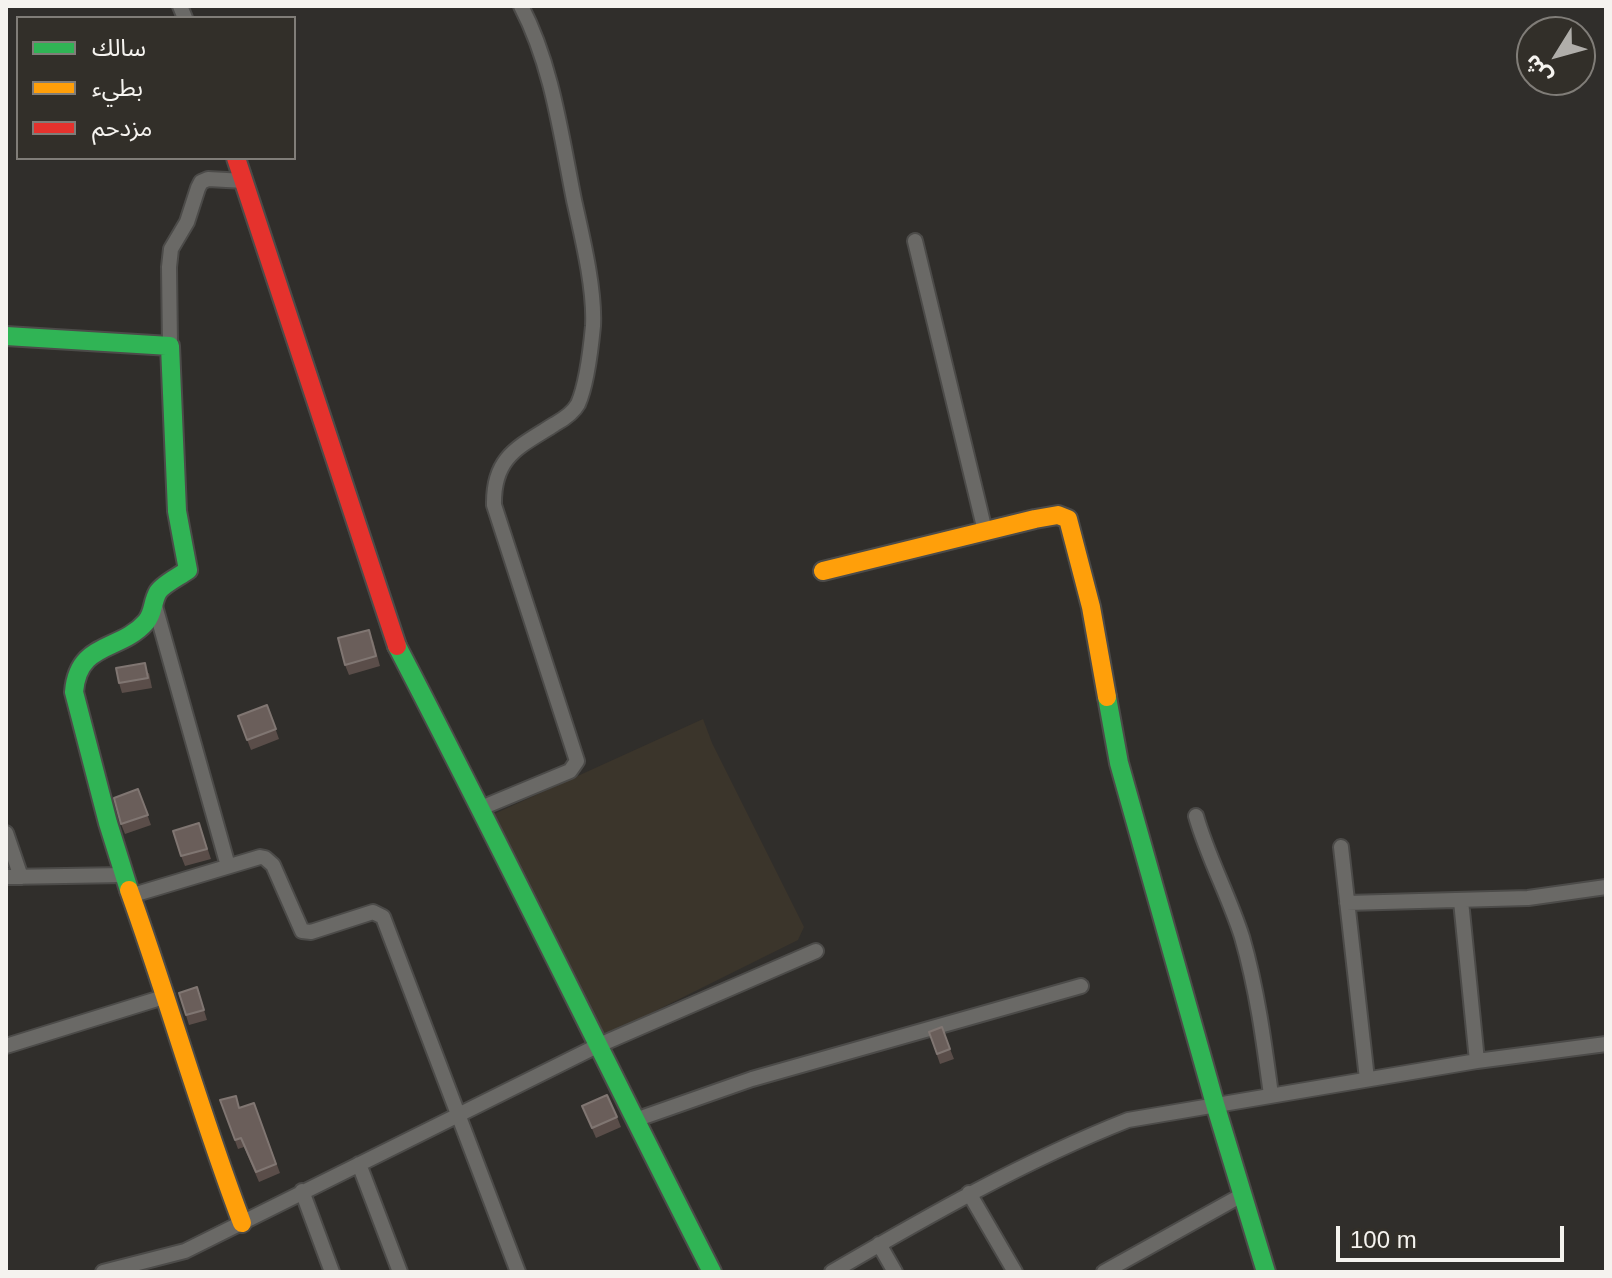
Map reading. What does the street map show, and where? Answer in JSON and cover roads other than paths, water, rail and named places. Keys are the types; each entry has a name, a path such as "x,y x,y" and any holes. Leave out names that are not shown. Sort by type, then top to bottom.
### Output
{"street":[{"path":"481,808 570,771 577,761 494,505 495,486 506,459 516,447 561,421 575,409 582,391 593,326 582,239 563,148 540,50 521,6"},
{"path":"237,160 396,645 481,808 712,1272"},
{"path":"242,1223 213,1147 167,996 124,875 74,684 87,658 142,626 155,606 158,591 188,570 177,511 170,346 171,249 187,222 201,182 208,179 245,181"},
{"path":"915,241 985,531"},
{"path":"6,336 170,346"},
{"path":"823,571 1058,515 1068,519 1091,607 1119,763 1266,1272"},
{"path":"155,606 228,866"},
{"path":"1196,816 1208,855 1230,904 1252,975 1271,1095"},
{"path":"6,833 14,877 124,875"},
{"path":"1341,847 1367,1079"},
{"path":"133,895 260,857 269,861 299,926 306,932 373,912 383,917 518,1272"},
{"path":"1347,903 1528,898 1606,887"},
{"path":"1461,901 1477,1061"},
{"path":"103,1272 185,1251 597,1046 816,951"},
{"path":"635,1120 752,1079 1081,986"},
{"path":"6,1046 167,996"},
{"path":"832,1272 969,1193 1089,1135 1128,1120 1477,1061 1606,1044"},
{"path":"359,1164 400,1272"},
{"path":"302,1191 332,1272"},
{"path":"969,1193 1015,1272"},
{"path":"1104,1272 1242,1195"},
{"path":"879,1244 895,1272"},
{"path":"1129,1258 1136,1272"}]}
